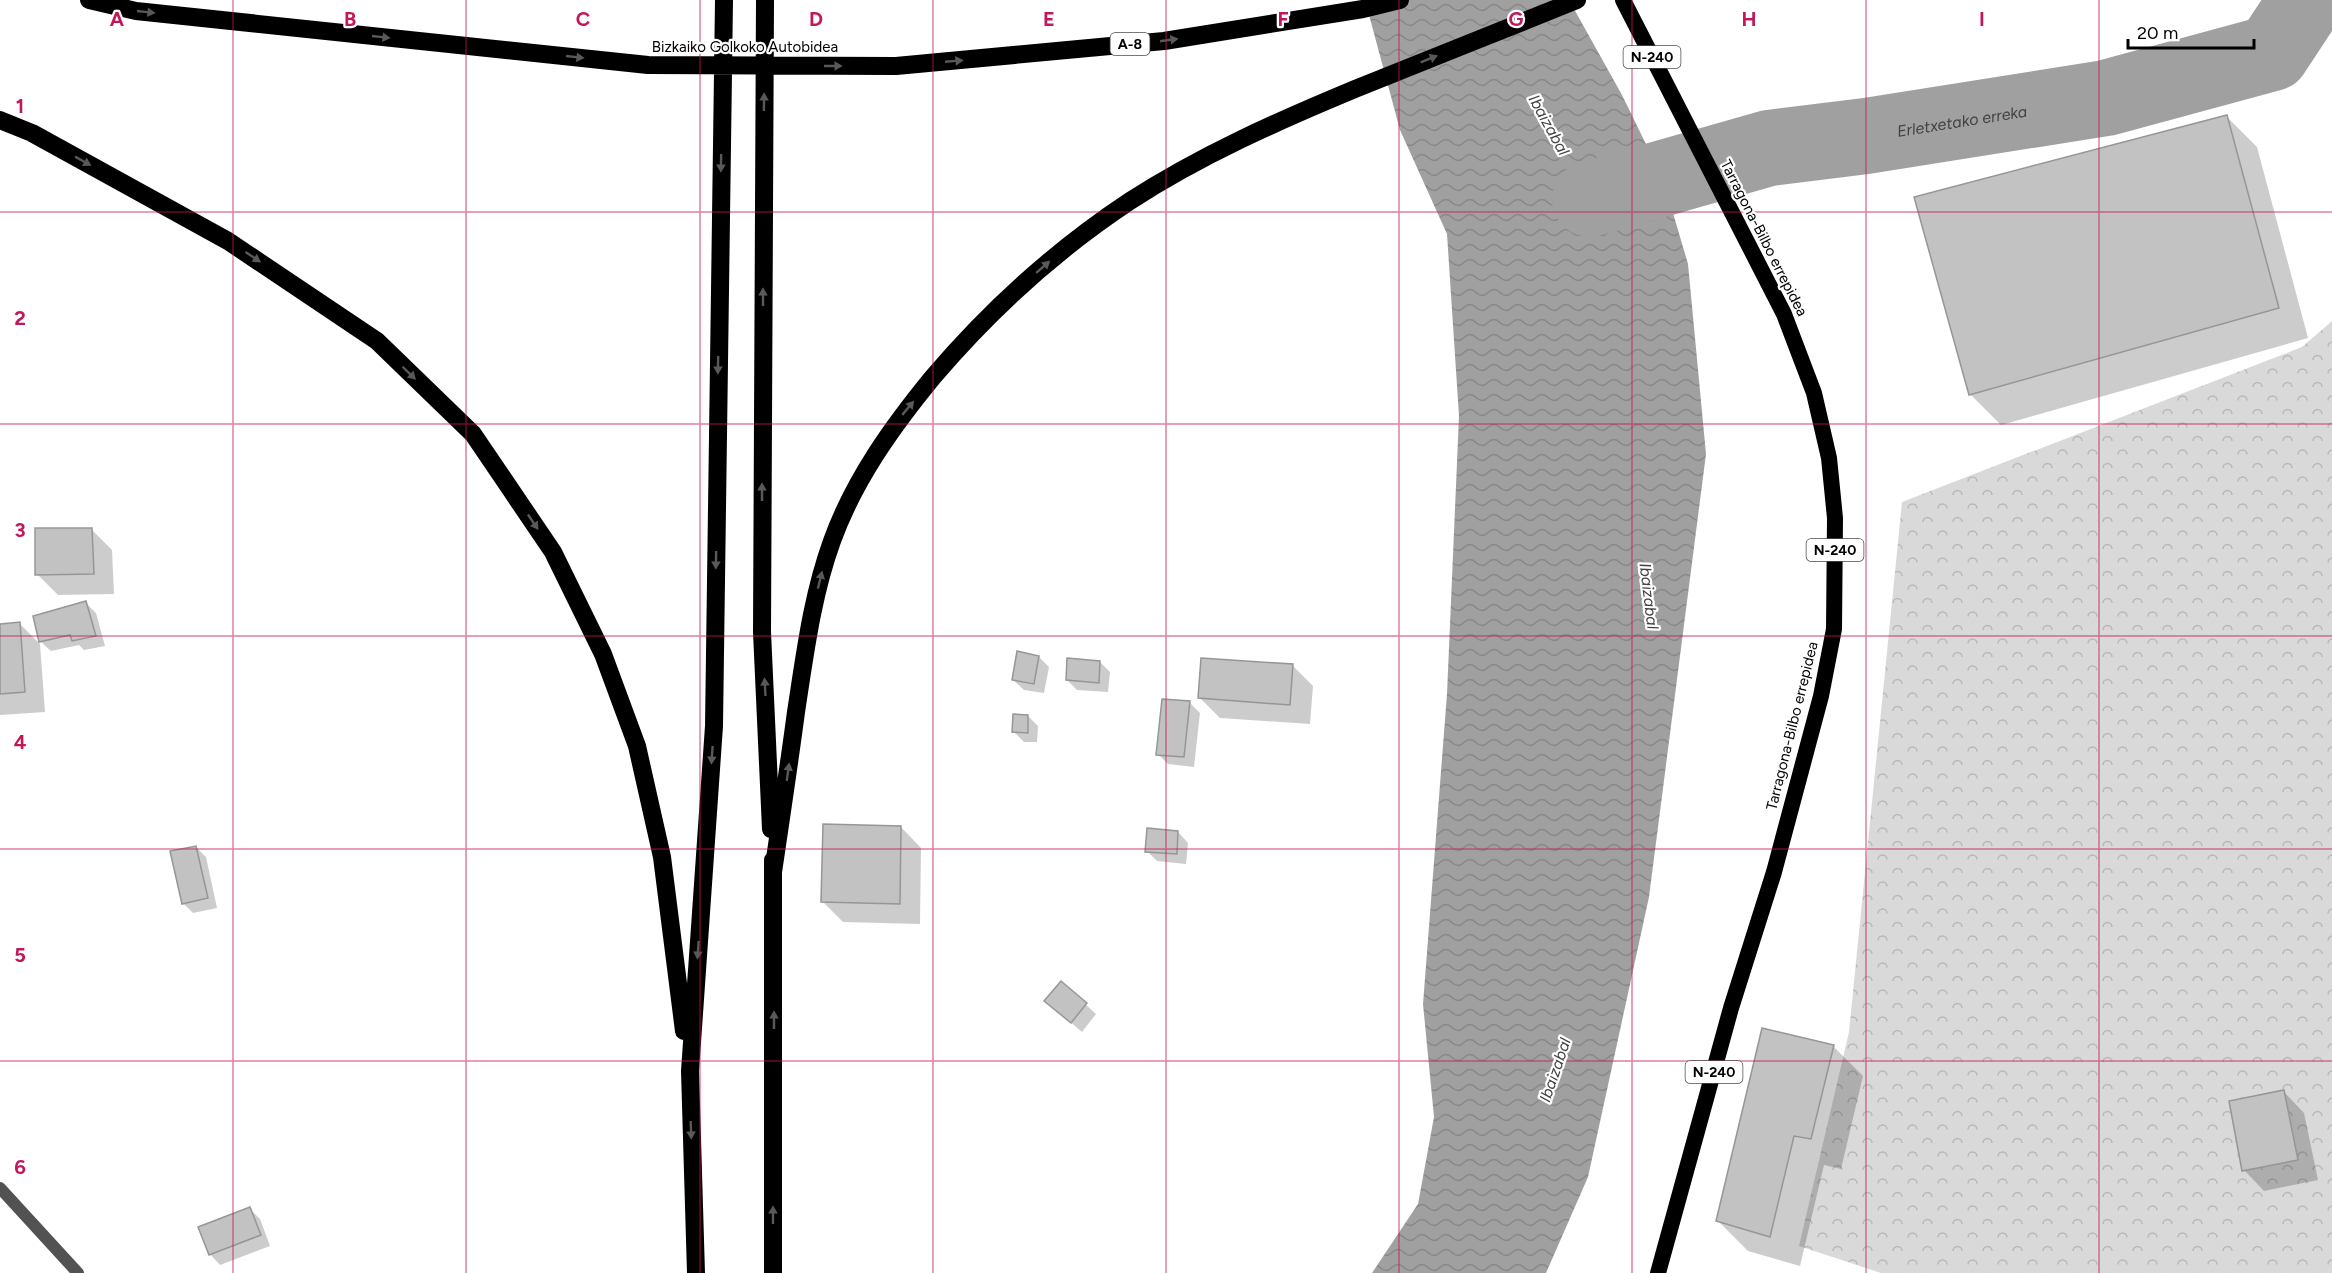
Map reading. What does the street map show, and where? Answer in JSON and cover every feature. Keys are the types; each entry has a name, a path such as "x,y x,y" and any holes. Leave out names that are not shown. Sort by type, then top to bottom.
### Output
{"highway":[{"name":"Bizkaiko Golkoko Autobidea","path":"89,0 136,11 648,65 896,66 1164,41 1364,9 1400,0"},
{"path":"696,1273 690,1071 714,726 724,0"},
{"path":"765,0 762,632 773,872 773,1273"},
{"path":"773,872 807,637 833,538 865,471 899,418 959,347 1007,298 1060,253 1130,201 1220,149 1281,120 1577,0"},
{"name":"Tarragona-Bilbo errepidea","path":"1623,0 1784,314 1817,404 1829,458 1835,518 1834,629 1821,696 1777,861 1731,1008 1658,1273"},
{"path":"0,120 32,133 228,241 377,341 473,434 553,552 603,654 637,746 662,857 690,1071"}],"street":[{"path":"0,1188 78,1273"}],"green space":[{"path":"2332,321 2332,1273 1881,1273 1799,1246 1849,1032 1902,502 2302,347"}],"water":[{"name":"Ibaizabal","path":"1365,0 1569,0 1622,95 1663,179 1688,264 1706,454 1649,897 1588,1177 1546,1273 1372,1273 1418,1204 1434,1117 1423,1004 1447,694 1459,416 1447,234 1400,130"}],"building":[{"path":"2227,115 2279,308 1969,395 1914,197"},
{"path":"35,528 92,528 94,574 35,575"},
{"path":"86,601 96,636 72,641 70,635 39,642 33,616"},
{"path":"20,622 25,692 0,694 0,624"},
{"path":"1017,651 1039,656 1034,684 1012,680"},
{"path":"1067,658 1100,661 1099,683 1066,680"},
{"path":"1201,658 1293,664 1290,705 1198,698"},
{"path":"1162,699 1190,701 1184,757 1156,755"},
{"path":"1013,714 1028,715 1028,733 1012,732"},
{"path":"823,824 901,826 900,904 821,902"},
{"path":"1147,828 1178,831 1177,854 1145,852"},
{"path":"196,846 208,898 182,904 170,851"},
{"path":"1061,981 1087,1003 1071,1023 1044,1001"},
{"path":"1762,1028 1834,1045 1811,1139 1794,1136 1770,1237 1716,1221"},
{"path":"2284,1090 2298,1160 2242,1171 2229,1101"},
{"path":"250,1207 261,1235 209,1255 198,1227"}],"waterway":[{"name":"Erletxetako erreka","path":"1590,199 1769,148 1866,136 2106,98 2272,53 2307,0"}]}
